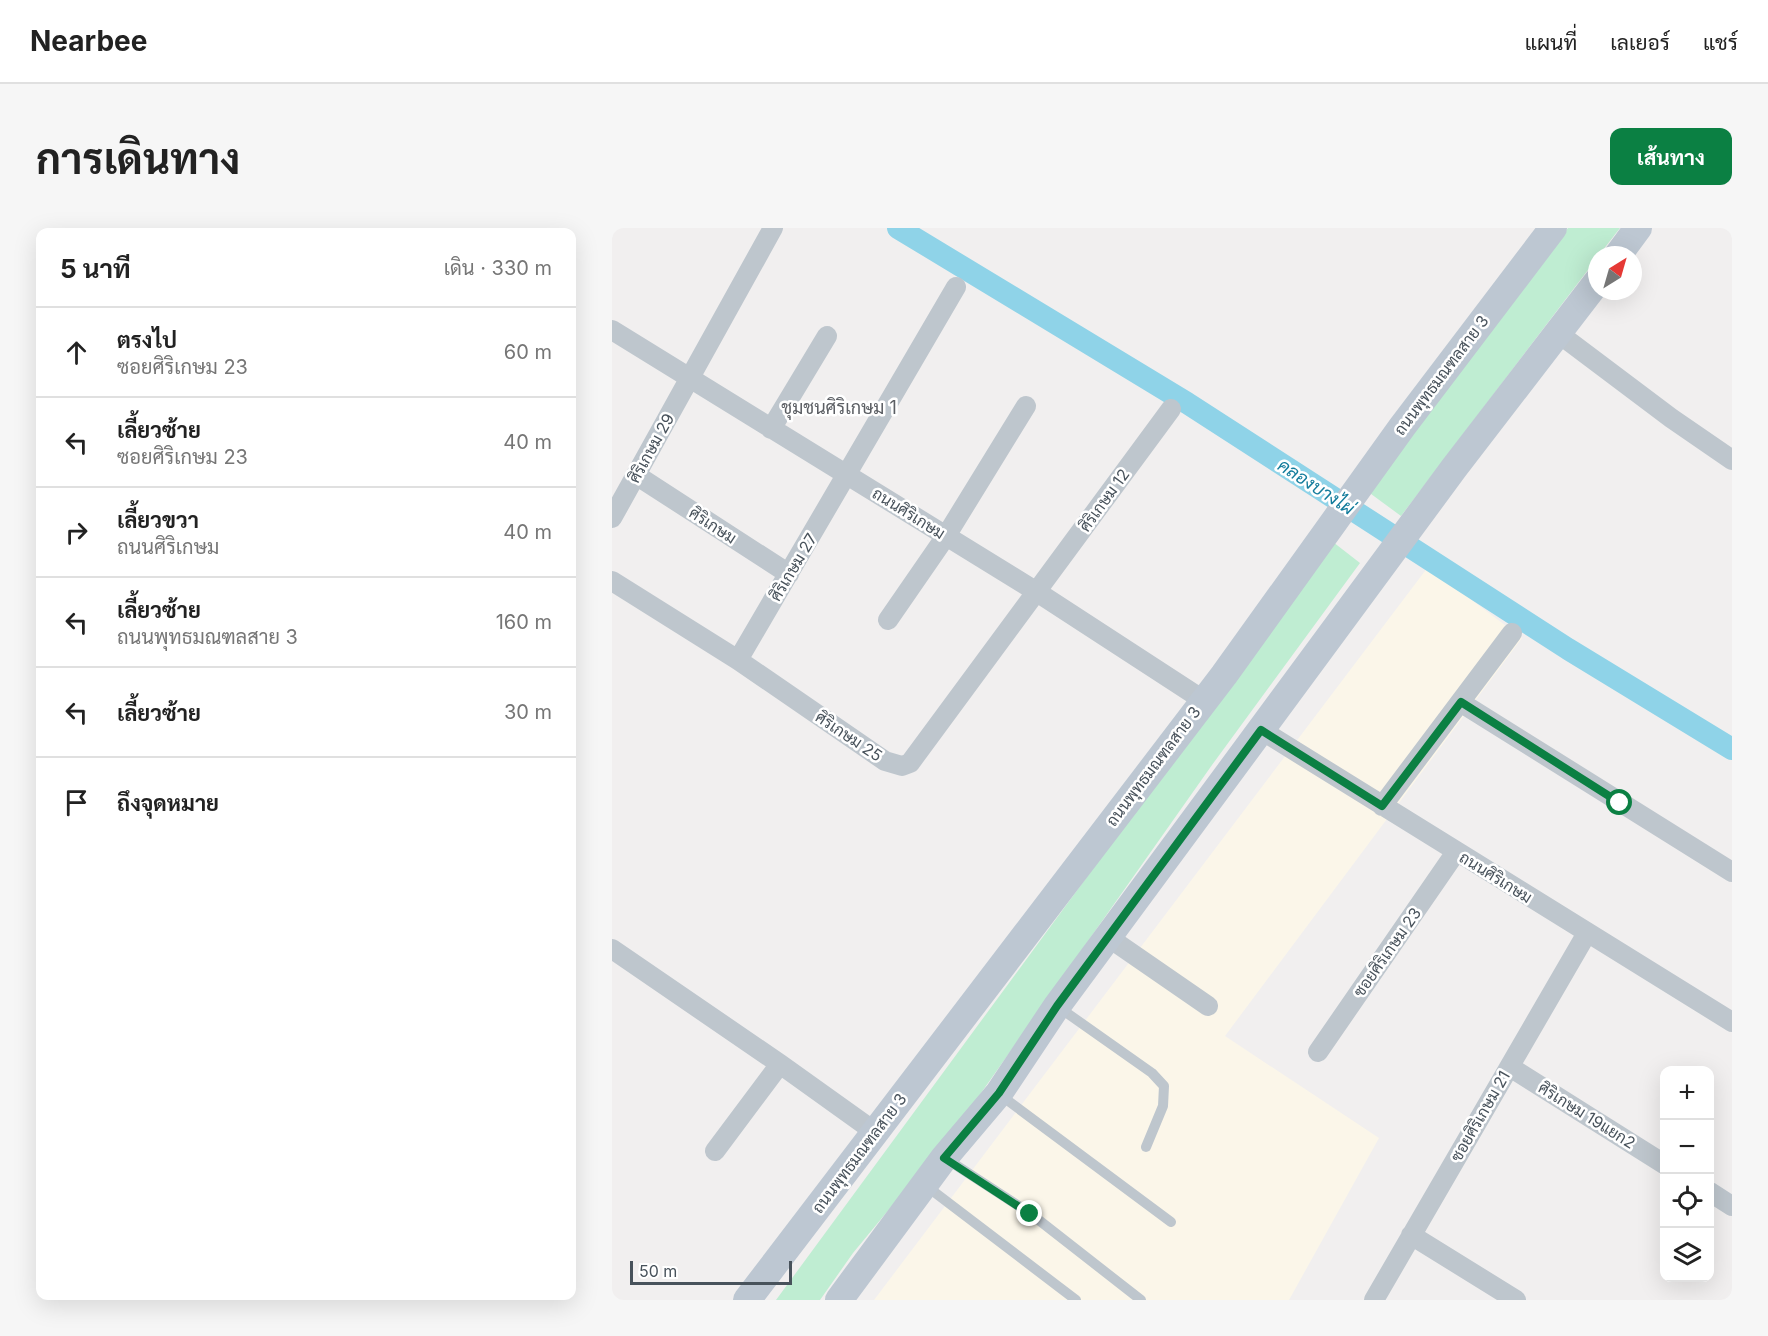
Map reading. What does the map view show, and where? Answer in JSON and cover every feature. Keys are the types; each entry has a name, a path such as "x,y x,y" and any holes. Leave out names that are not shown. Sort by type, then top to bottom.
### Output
{"main road":[{"name":"ถนนพุทธมณฑลสาย 3","path":"747,1300 1224,675 1402,427 1553,228"},
{"path":"1625,246 1638,228"},
{"path":"841,1299 944,1158 999,1093 1057,1006 1454,468 1588,294"}],"street":[{"name":"ศิริเกษม 29","path":"612,518 773,228"},
{"name":"ศิริเกษม 27","path":"738,660 956,286"},
{"name":"ถนนศิริเกษม","path":"612,330 1037,592 1203,700"},
{"path":"1558,333 1671,418 1732,460"},
{"path":"771,429 827,336"},
{"path":"888,620 946,536 1026,406"},
{"name":"ศิริเกษม 12","path":"1037,592 1171,409"},
{"name":"ศิริเกษม","path":"636,475 789,574"},
{"name":"ศิริเกษม 25","path":"612,581 738,660 885,761 902,766 910,763 1037,592"},
{"path":"1382,806 1512,633"},
{"path":"1461,702 1732,872"},
{"name":"ถนนศิริเกษม","path":"1261,730 1732,1022"},
{"name":"ซอยศิริเกษม 23","path":"1318,1052 1456,852"},
{"name":"ซอยศิริเกษม 21","path":"1374,1300 1587,933"},
{"path":"1108,937 1209,1006"},
{"path":"612,949 875,1132"},
{"path":"715,1151 780,1064"},
{"name":"ศิริเกษม 19แยก2","path":"1510,1066 1660,1161"},
{"path":"1714,1195 1732,1206"},
{"path":"1411,1235 1516,1300"}],"lane":[{"path":"1057,1006 1152,1072 1164,1086 1163,1106 1146,1147"},
{"path":"999,1093 1171,1222"},
{"path":"944,1158 1030,1214 1141,1300"},
{"path":"925,1184 1076,1300"}],"shaded area":[{"path":"1428,567 1522,638 1225,1036 1379,1138 1289,1300 874,1300"}],"green space":[{"path":"1568,228 1620,228 1606,246 1588,246 1588,270 1401,516 1367,491"},
{"path":"1333,542 1360,563 1212,765 957,1127 853,1253 820,1300 776,1300"}],"waterway":[{"name":"คลองบางไผ่","path":"898,228 1187,403 1568,649 1732,749"}],"district":[{"name":"ชุมชนศิริเกษม 1","path":"839,408"}],"route":[{"path":"1030,1214 944,1158 999,1093 1057,1006 1261,730 1382,806 1461,702 1620,803"}]}
